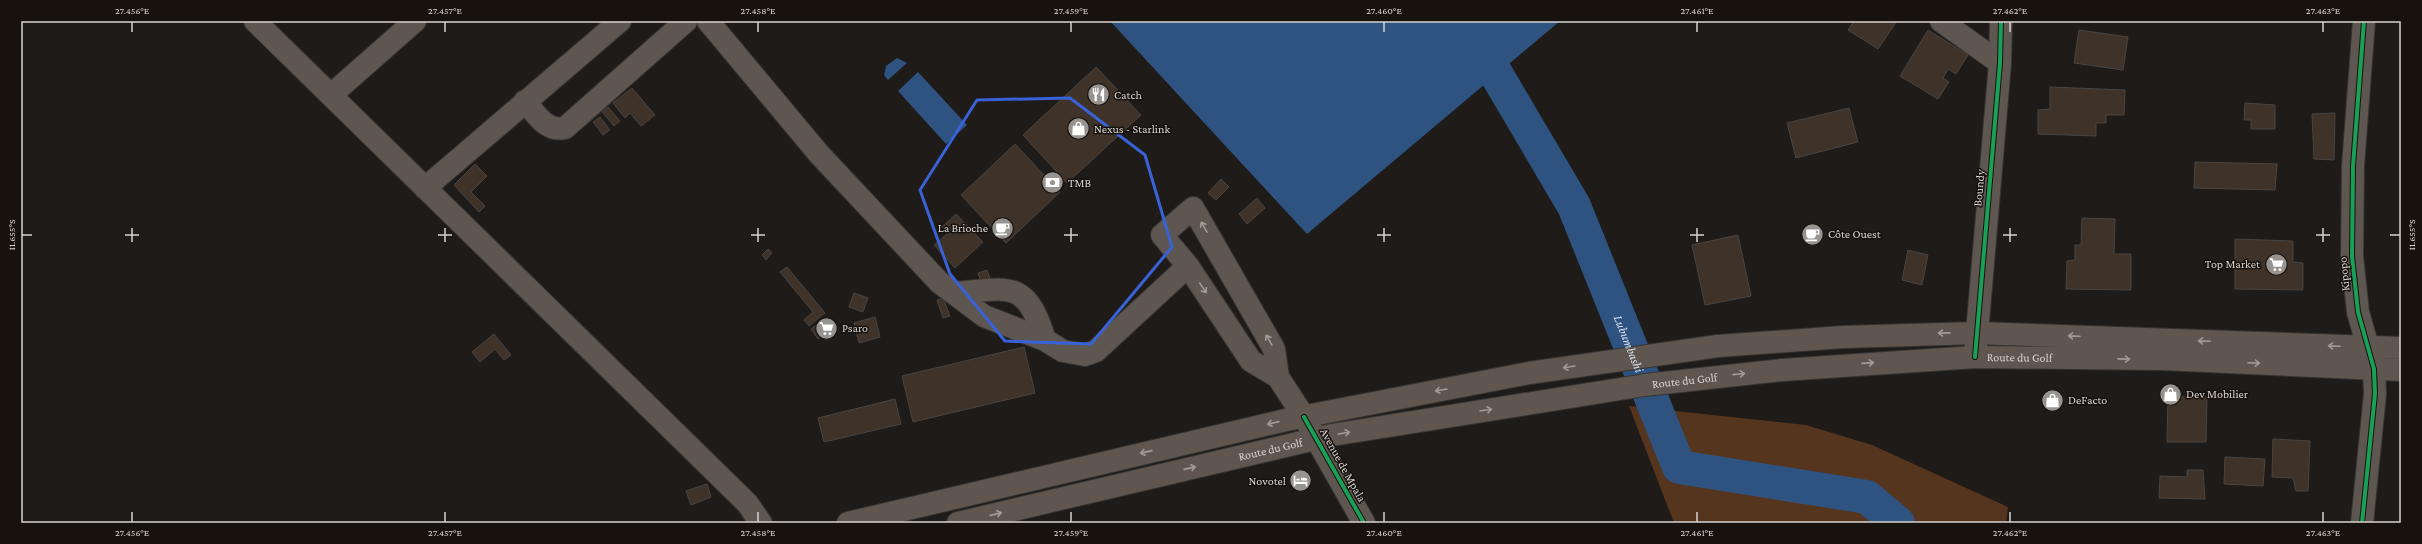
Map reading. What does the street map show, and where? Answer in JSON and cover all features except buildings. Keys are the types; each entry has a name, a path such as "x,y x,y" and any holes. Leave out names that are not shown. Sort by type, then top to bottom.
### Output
{"main road":[{"path":"848,523 1087,465 1304,417 1514,376 1608,361 1779,341 1977,333 2401,348"},
{"name":"Route du Golf","path":"958,523 1317,438 1645,385 1831,365 1975,357 2163,359 2401,370"}],"street":[{"path":"255,21 747,503 761,523"},
{"path":"331,95 415,21"},
{"path":"425,188 620,21"},
{"path":"708,21 819,154 940,283 967,305 984,316 1045,340 1063,351 1074,355 1085,355 1096,351 1188,266"},
{"path":"1941,21 2000,63"},
{"name":"Boundy","path":"1975,357 2000,63 2001,21"},
{"name":"Kipopo","path":"2362,523 2376,394 2374,369 2358,312 2352,256 2353,166 2364,21"},
{"path":"525,101 550,128 556,130 565,128 680,23"},
{"path":"1193,208 1274,349 1278,377 1251,361 1188,266 1162,235 1193,208"},
{"path":"954,293 1003,290 1016,291 1026,299 1034,310 1045,340"},
{"name":"Avenue de Mpala","path":"1278,377 1317,438 1364,523"}],"highlighted area":[{"path":"1070,98 1145,155 1172,247 1091,344 1005,341 950,274 920,190 977,100"}],"shaded area":[{"path":"1629,406 1806,425 1872,445 2008,507 2006,523 1674,523"}],"water":[{"path":"1110,21 1560,21 1307,234"},
{"path":"897,58 907,63 888,80 884,75 886,66"},
{"path":"918,72 967,125 946,144 898,91"}],"waterway":[{"name":"Lubumbashi","path":"1465,21 1574,206 1679,467 1867,497 1898,523"}],"cycle path":[{"path":"1975,357 2000,63 2001,21"},
{"path":"2362,523 2375,394 2374,369 2358,312 2352,256 2353,166 2364,21"},
{"path":"1304,417 1364,523"}],"place":[{"name":"Catch","path":"1099,95"},
{"name":"Nexus - Starlink","path":"1078,129"},
{"name":"TMB","path":"1052,183"},
{"name":"La Brioche","path":"1003,228"},
{"name":"Côte Ouest","path":"1812,234"},
{"name":"Top Market","path":"2276,264"},
{"name":"Psaro","path":"826,328"},
{"name":"Dev Mobilier","path":"2170,394"},
{"name":"DeFacto","path":"2053,400"},
{"name":"Novotel","path":"1301,481"}]}
